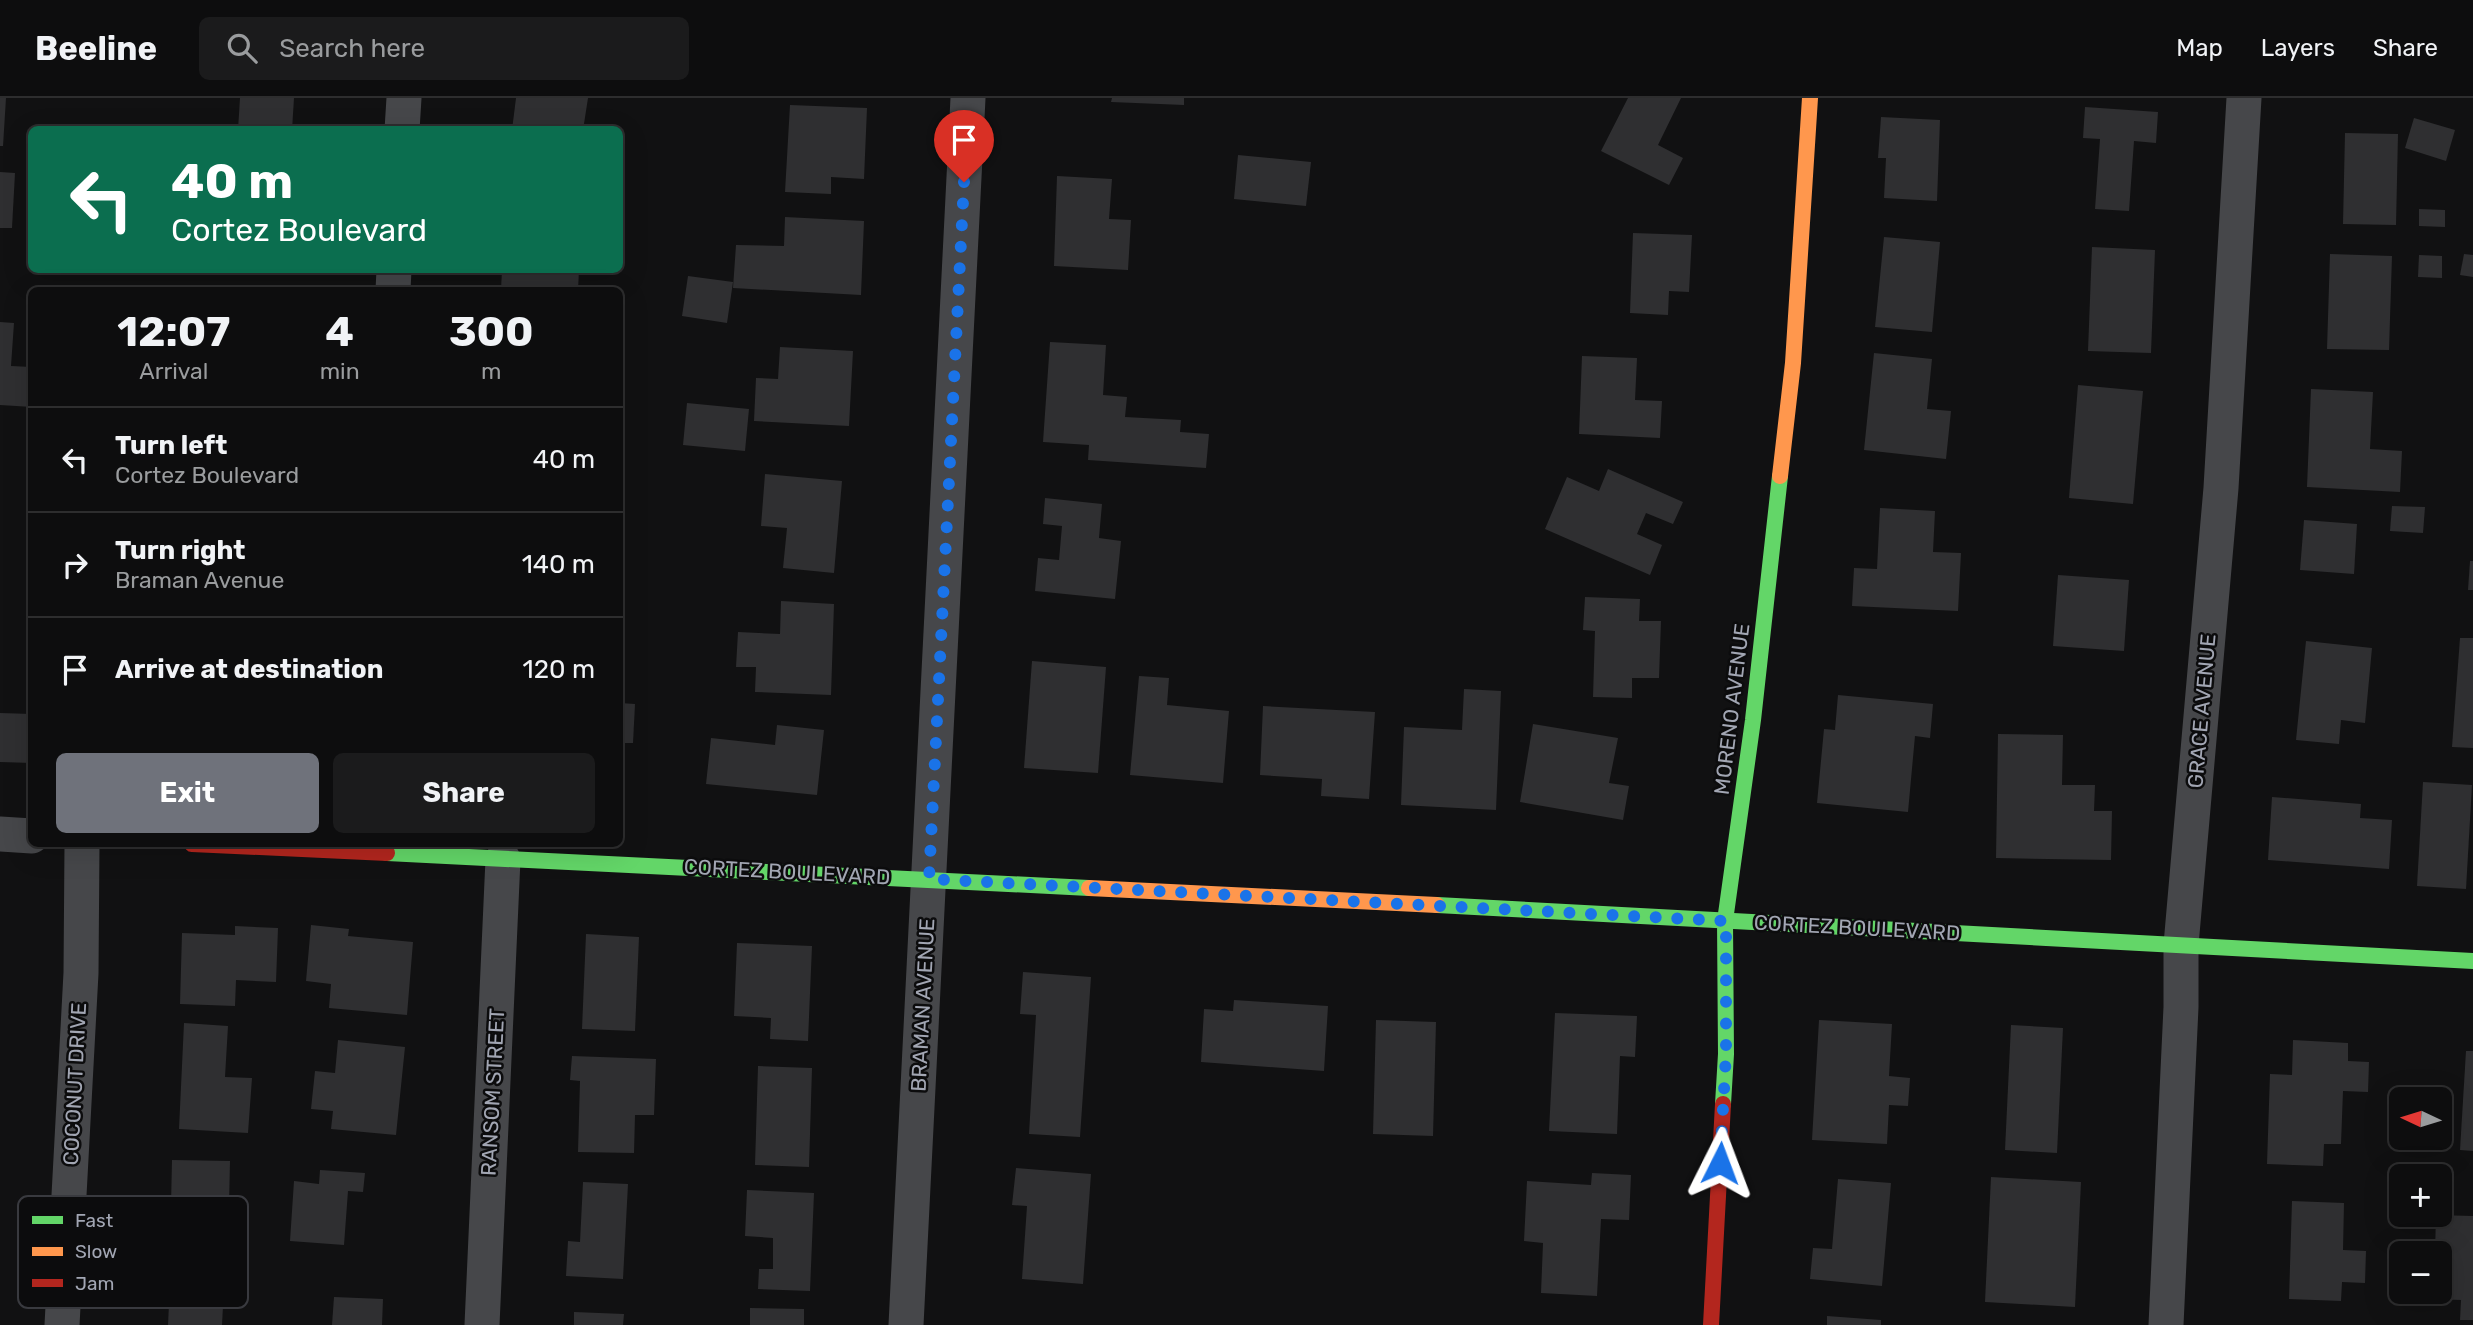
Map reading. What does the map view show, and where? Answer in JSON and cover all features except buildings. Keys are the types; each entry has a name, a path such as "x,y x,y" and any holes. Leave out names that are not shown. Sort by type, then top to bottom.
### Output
{"street":[{"path":"402,126 404,98"},
{"name":"BRAMAN AVENUE","path":"906,1325 968,98"},
{"name":"MORENO AVENUE","path":"1711,1325 1726,1054 1726,921 1753,720 1793,363 1810,98"},
{"name":"GRACE AVENUE","path":"2166,1325 2181,1007 2181,945 2221,488 2244,98"},
{"path":"0,834 28,836"},
{"name":"COCONUT DRIVE","path":"69,1196 81,974 82,847"},
{"name":"CORTEZ BOULEVARD","path":"322,847 503,859 2473,961"},
{"name":"RANSOM STREET","path":"482,1325 503,859"}],"traffic: fast":[{"path":"1723,1104 1726,1054 1725,921 1753,720 1780,476"},
{"path":"387,853 1089,888"},
{"path":"1437,905 2473,961"}],"traffic: slow":[{"path":"1780,476 1793,363 1810,98"},
{"path":"1089,888 1437,905"}],"traffic: jam":[{"path":"257,847 387,853"},
{"path":"1711,1325 1723,1104"}],"route":[{"path":"964,182 929,879 1726,921 1726,1054 1720,1163"}]}
